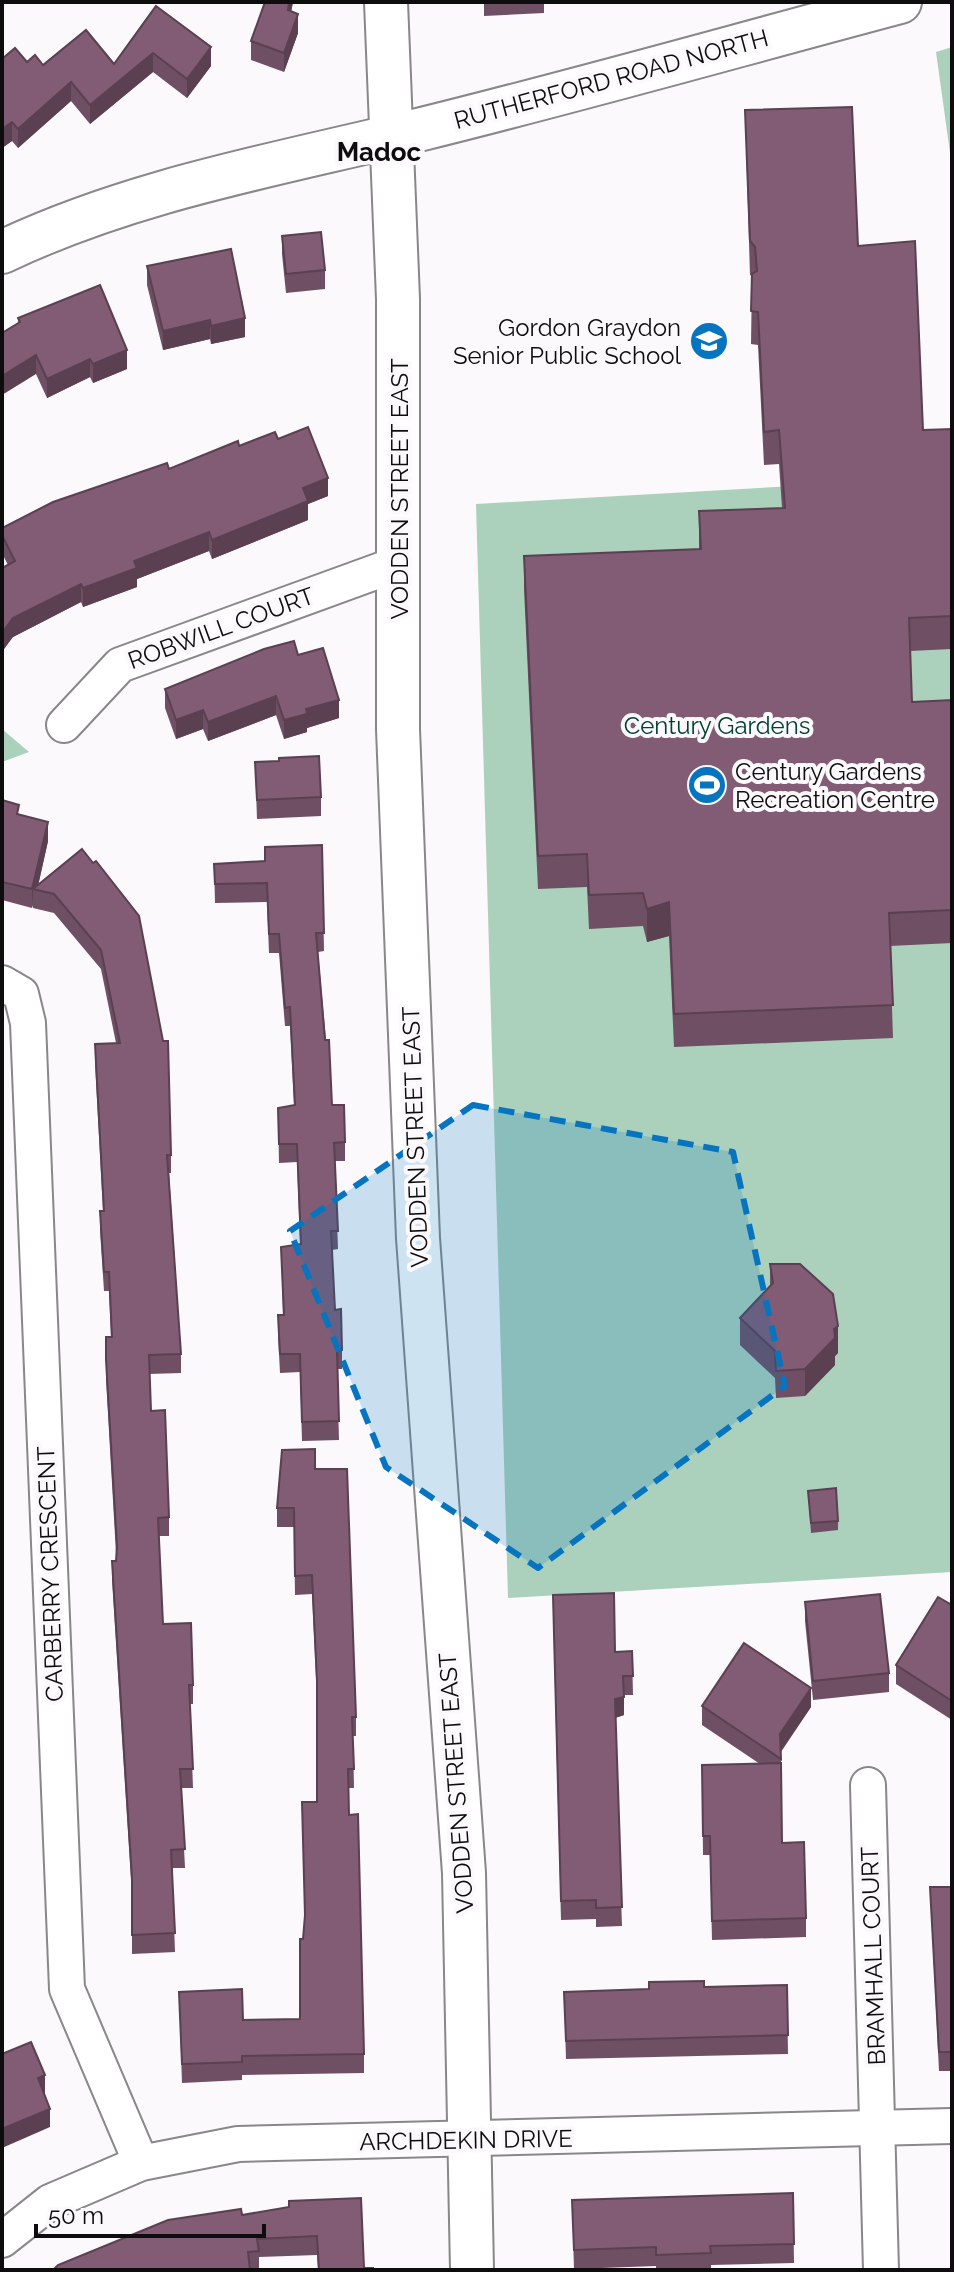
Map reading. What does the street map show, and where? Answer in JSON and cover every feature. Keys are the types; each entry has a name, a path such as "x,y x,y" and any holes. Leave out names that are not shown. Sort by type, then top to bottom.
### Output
{"street":[{"name":"VODDEN STREET EAST","path":"386,2 398,299 398,729 418,1238 464,1873 472,2270"},
{"name":"RUTHERFORD ROAD NORTH","path":"2,252 57,226 197,182 900,2"},
{"name":"ROBWILL COURT","path":"64,725 120,665 400,563"},
{"name":"CARBERRY CRESCENT","path":"2,983 21,994 28,1023 67,1989 141,2163"},
{"name":"BRAMHALL COURT","path":"868,1785 881,2270"},
{"name":"ARCHDEKIN DRIVE","path":"2,2240 50,2202 141,2163 238,2144 468,2141 952,2126"}],"highlighted area":[{"path":"473,1105 733,1152 785,1386 538,1568 386,1467 290,1231"}],"green space":[{"path":"952,47 952,167 936,52"},
{"name":"Century Gardens","path":"952,477 952,1572 508,1598 476,504"},
{"path":"2,729 29,752 2,762"}],"building":[{"path":"265,2 289,2 288,10 298,14 284,53 251,41"},
{"path":"156,6 211,47 187,79 153,53 90,105 71,82 18,129 12,122 2,129 2,59 15,48 27,62 35,55 43,65 86,30 114,64"},
{"name":"Century Gardens Recreation Centre","path":"852,107 858,246 915,241 923,430 952,429 952,616 909,618 912,702 952,700 952,910 889,913 893,1005 674,1014 669,902 647,909 643,893 589,895 587,854 538,856 524,556 701,549 699,511 785,508 779,430 764,432 758,312 751,311 752,274 757,271 755,247 750,241 745,110"},
{"path":"321,232 325,270 286,274 282,236"},
{"path":"231,249 245,318 211,326 210,320 163,331 147,266"},
{"path":"100,285 127,350 93,364 90,359 47,379 36,355 2,376 2,333 20,322 18,318"},
{"path":"308,427 328,478 303,488 308,501 212,540 209,532 134,561 137,568 83,588 81,584 13,618 2,633 2,568 15,561 2,535 2,528 53,502 167,463 169,469 238,441 239,446 275,432 278,439"},
{"path":"294,641 298,655 323,648 339,700 306,709 307,714 284,720 276,696 208,722 203,710 176,720 165,689 264,649"},
{"path":"319,756 321,797 257,800 255,762"},
{"path":"2,800 19,805 17,814 48,822 32,889 2,882"},
{"path":"322,845 324,933 316,933 325,1040 329,1040 332,1105 344,1105 345,1142 334,1143 338,1231 331,1231 335,1310 341,1309 342,1350 337,1351 339,1421 302,1422 300,1354 280,1354 278,1315 284,1315 281,1247 301,1244 297,1144 279,1144 278,1108 295,1105 290,1007 285,1008 279,934 269,934 267,883 215,884 214,864 265,861 265,847"},
{"path":"82,849 93,863 96,861 139,916 163,1041 168,1041 171,1155 167,1155 181,1354 149,1355 151,1411 165,1410 169,1517 158,1518 163,1624 191,1623 193,1685 189,1685 193,1769 180,1769 185,1849 171,1850 175,1933 132,1935 132,1878 112,1561 116,1561 117,1546 106,1337 112,1337 109,1272 104,1272 100,1211 104,1211 95,1044 120,1043 101,950 54,894 33,889"},
{"path":"770,1264 800,1264 833,1294 838,1326 834,1329 835,1338 805,1369 776,1371 775,1351 740,1318 773,1283"},
{"path":"315,1449 315,1469 347,1469 356,1717 352,1717 354,1769 348,1769 349,1815 358,1814 364,2054 242,2056 242,2062 182,2064 179,1992 242,1989 243,2020 300,2019 300,1939 303,1939 305,1915 302,1802 317,1802 317,1681 312,1575 295,1576 294,1508 277,1508 282,1450"},
{"path":"836,1488 838,1521 811,1523 808,1491"},
{"path":"614,1593 615,1652 632,1651 633,1676 623,1676 624,1697 615,1699 622,1907 596,1908 596,1900 561,1901 553,1595"},
{"path":"880,1594 889,1673 813,1681 805,1602"},
{"path":"938,1597 952,1605 952,1701 896,1665"},
{"path":"744,1643 811,1688 780,1734 781,1759 702,1706"},
{"path":"781,1763 782,1843 804,1842 806,1918 712,1921 710,1836 703,1836 702,1765"},
{"path":"930,1887 952,1887 952,2052 939,2052"},
{"path":"704,1981 704,1987 787,1985 788,2035 566,2041 564,1992 649,1989 649,1982"},
{"path":"31,2042 45,2075 38,2078 50,2109 2,2129 2,2054"},
{"path":"793,2193 794,2244 710,2246 711,2253 656,2255 656,2247 574,2250 572,2200"},
{"path":"361,2198 364,2268 373,2270 319,2270 317,2236 257,2239 259,2251 248,2252 250,2270 53,2270 58,2265 168,2220 241,2209 242,2215 289,2207 289,2201"}],"place":[{"name":"Gordon Graydon Senior Public School","path":"709,341"},
{"name":"Century Gardens Recreation Centre","path":"707,785"}],"district":[{"name":"Madoc","path":"379,152"}]}
